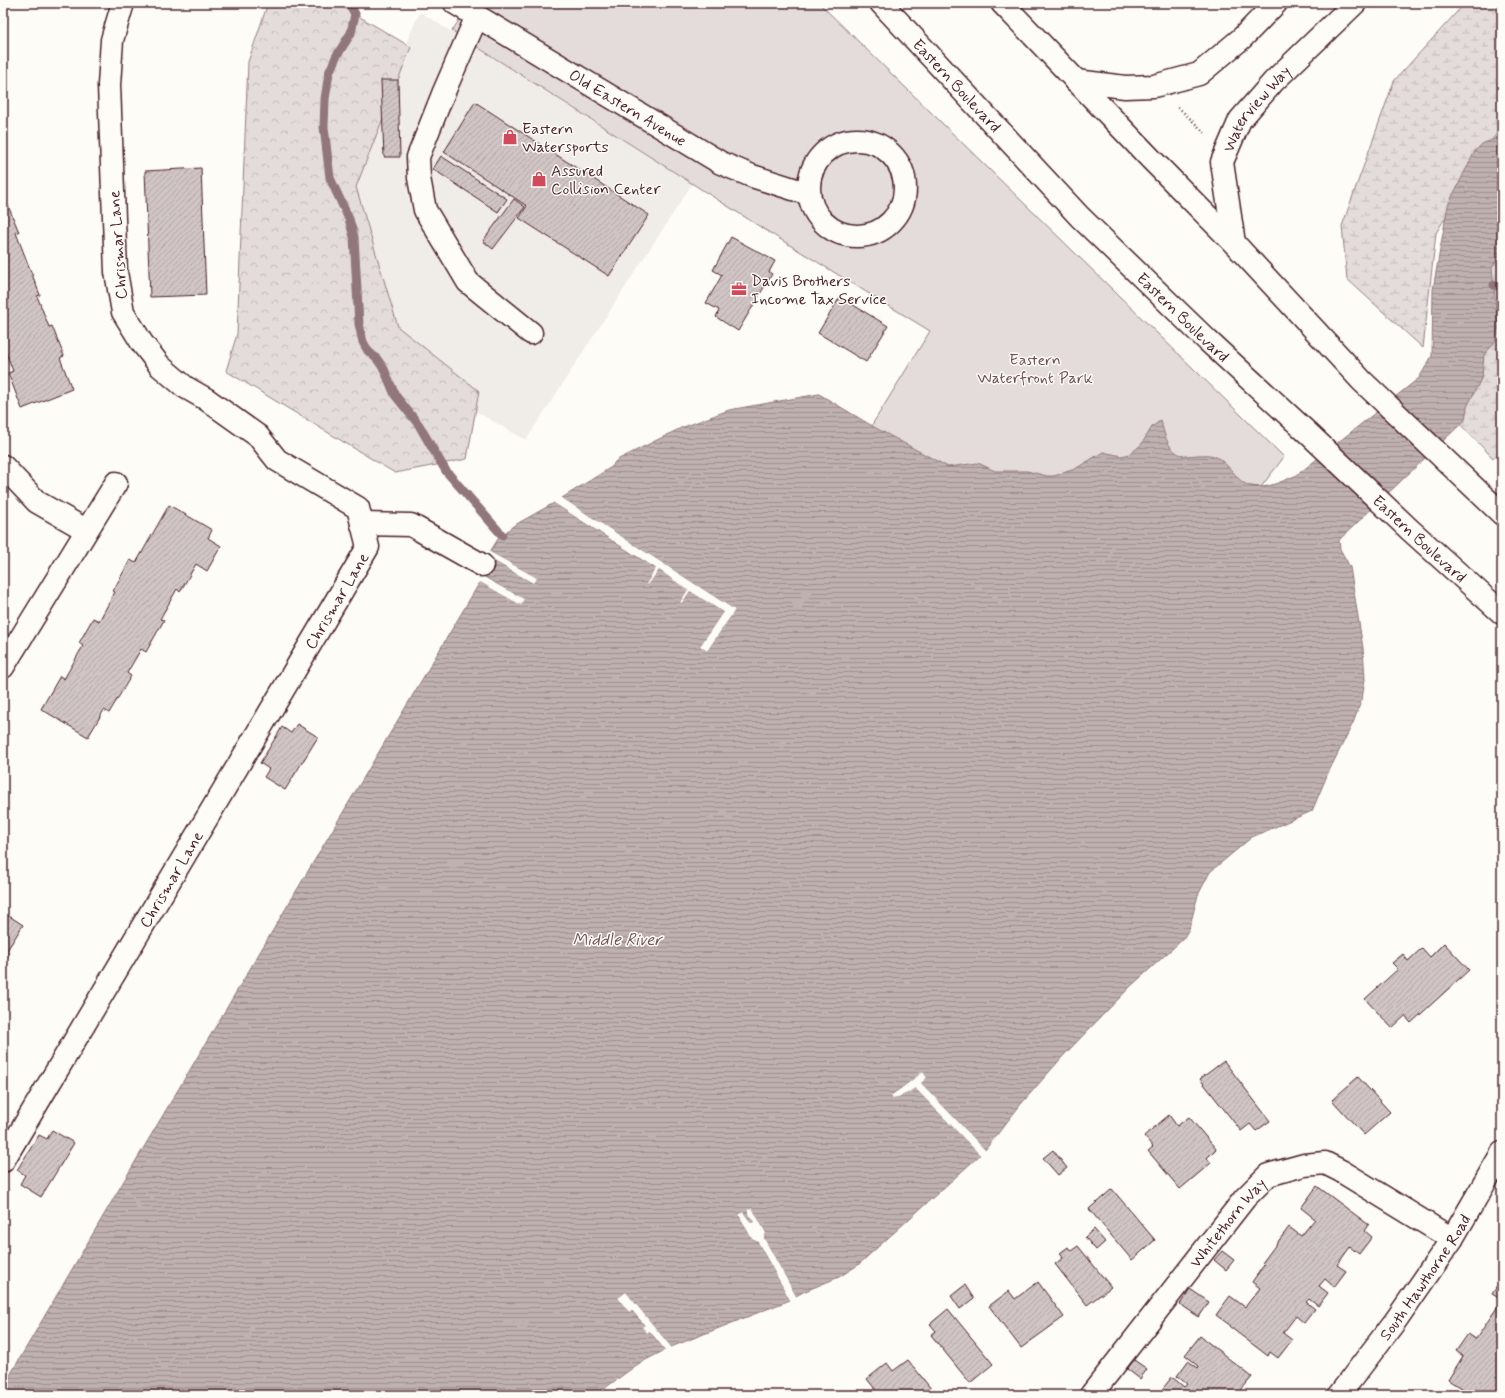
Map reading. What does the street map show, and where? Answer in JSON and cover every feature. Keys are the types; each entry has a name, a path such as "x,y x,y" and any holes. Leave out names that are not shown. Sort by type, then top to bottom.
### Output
{"street":[{"name":"Chrismar Lane","path":"3,1161 368,547 358,508 277,460 258,436 206,399 185,387 160,366 142,343 123,312 116,272 108,85 112,40 123,3"},
{"name":"Old Eastern Avenue","path":"455,3 721,163 752,176 809,194"},
{"name":"Eastern Boulevard","path":"881,3 1080,217 1208,341 1502,614"},
{"path":"1002,3 1234,243 1362,381 1502,514"},
{"path":"1076,81 1125,87 1154,86 1199,74 1242,38 1276,3"},
{"name":"Waterview Way","path":"1234,243 1222,162 1240,120 1274,81 1355,3"},
{"path":"477,16 442,94 418,157 419,178 425,210 468,282 531,333"},
{"path":"851,140 865,140 880,145 892,154 900,167 905,181 904,196 899,211 890,223 878,231 865,235 852,236 839,233 828,227 815,212 809,194 809,179 814,164 823,152 836,144 851,140"},
{"path":"3,466 37,502 86,530"},
{"path":"3,667 116,483"},
{"path":"362,524 411,525 482,565"},
{"name":"South Hawthorne Road","path":"1339,1395 1396,1320 1452,1239 1502,1153"},
{"name":"Whitethorn Way","path":"1090,1395 1245,1198 1268,1175 1304,1164 1325,1164 1341,1171 1452,1239"}],"path":[{"path":"1177,106 1205,133"}],"shaded area":[{"path":"420,12 692,184 526,440 461,403 389,338 345,178"}],"green space":[{"path":"268,3 336,3 411,47 356,187 398,327 479,391 467,459 395,473 226,371 237,334 248,62"},
{"name":"Eastern Waterfront Park","path":"470,3 819,3 1284,457 1261,487 1198,481 1049,478 988,480 886,448 867,433 930,331 770,233 452,31"},
{"path":"1465,3 1502,3 1502,129 1495,136 1436,233 1423,348 1347,279 1342,226 1394,81"},
{"path":"1502,244 1502,451 1493,458 1451,415 1482,290"}],"water":[{"name":"Middle River","path":"1502,133 1502,250 1492,268 1498,328 1495,342 1484,355 1482,377 1467,407 1465,420 1339,540 1340,549 1350,567 1363,648 1365,679 1362,699 1353,723 1328,773 1312,811 1252,837 1210,872 1198,895 1189,929 1183,939 1131,986 1064,1055 1021,1104 985,1150 921,1083 927,1078 923,1073 891,1095 894,1098 908,1093 915,1088 980,1155 858,1265 839,1277 796,1296 764,1238 766,1232 751,1208 747,1211 754,1222 751,1223 743,1212 739,1215 752,1239 758,1242 790,1300 671,1347 626,1292 618,1298 629,1312 631,1310 645,1326 643,1327 647,1333 649,1331 665,1350 638,1364 601,1391 598,1395 3,1395 3,1387 125,1179 480,582 520,604 524,600 478,573 487,557 533,583 536,578 490,552 498,539 513,526 554,503 656,569 646,584 648,585 659,570 689,590 680,602 682,603 690,591 723,612 700,646 707,651 735,610 562,498 613,466 617,460 681,428 729,410 819,394 874,427 948,467 978,463 995,471 1027,471 1047,476 1054,476 1075,469 1103,452 1121,456 1130,454 1141,445 1152,427 1161,420 1168,442 1174,451 1179,454 1185,456 1212,455 1225,464 1244,483 1251,486 1266,486 1282,481 1297,475 1419,378 1432,356 1433,289 1448,205 1475,151 1482,144 1497,138"}],"pier":[{"path":"562,498 735,610 707,651 700,646 723,612 690,591 682,603 680,602 688,590 659,570 648,585 646,584 656,568 554,503 556,502 724,611 725,613 702,646 706,648 732,610 560,499"},
{"path":"490,552 537,578 533,583 487,557 488,555 533,581 534,579 489,554"},
{"path":"479,575 524,599 521,605 480,582 480,580 520,602 521,600"},
{"path":"923,1072 927,1078 921,1083 985,1150 984,1151 920,1084 920,1081 925,1078 923,1075 894,1096 916,1086 981,1154 980,1155 915,1088 908,1093 893,1099 891,1096"},
{"path":"752,1208 766,1233 764,1238 796,1296 795,1297 763,1239 764,1233 751,1210 750,1211 756,1221 755,1223 750,1225 743,1215 741,1216 754,1238 760,1241 792,1299 790,1300 758,1242 752,1239 739,1215 743,1212 751,1223 754,1222 747,1210"},
{"path":"626,1292 671,1347 669,1348 626,1294 621,1298 629,1309 633,1308 646,1324 645,1328 647,1330 651,1330 667,1349 665,1350 650,1331 647,1333 642,1327 645,1325 632,1310 629,1312 618,1298"}],"building":[{"path":"381,80 398,80 400,157 384,157"},
{"name":"Assured Collision Center","path":"475,102 649,215 609,276 519,218 527,206 444,152"},
{"path":"441,156 507,199 498,212 433,169"},
{"path":"201,168 206,295 150,297 145,171"},
{"path":"3,196 19,232 16,233 40,295 37,296 49,327 52,326 64,356 60,358 72,389 22,409 8,373 13,371 3,345"},
{"path":"514,199 525,207 493,249 483,241"},
{"name":"Davis Brothers Income Tax Service","path":"731,237 775,261 769,272 772,274 738,331 716,317 719,310 706,303 722,275 713,270"},
{"path":"840,297 888,326 866,362 818,333"},
{"path":"169,505 212,530 208,538 221,546 207,571 196,564 180,592 177,589 160,619 164,620 146,652 141,649 127,673 131,676 109,713 104,710 88,737 41,709 60,676 64,679 83,646 79,643 93,618 99,621 130,560 136,563"},
{"path":"297,724 318,737 285,790 264,777 269,769 260,763 282,727 291,733"},
{"path":"3,912 23,925 6,952 9,954 3,965"},
{"path":"1444,943 1469,970 1411,1023 1405,1016 1392,1028 1365,999 1398,969 1392,963 1403,954 1408,961 1422,948 1430,957"},
{"path":"1224,1061 1270,1121 1256,1131 1250,1124 1241,1131 1200,1079"},
{"path":"1358,1077 1390,1112 1364,1135 1332,1100"},
{"path":"1169,1115 1177,1126 1189,1117 1216,1149 1207,1158 1211,1163 1180,1189 1148,1151 1153,1147 1144,1136"},
{"path":"52,1130 74,1143 41,1197 20,1184 25,1175 17,1170 39,1135 47,1139"},
{"path":"1053,1150 1067,1168 1058,1175 1043,1158"},
{"path":"1317,1186 1369,1225 1365,1231 1372,1237 1359,1254 1350,1247 1337,1265 1346,1271 1334,1287 1325,1279 1319,1286 1328,1293 1318,1306 1309,1299 1306,1302 1315,1309 1304,1323 1296,1316 1283,1333 1292,1340 1278,1358 1270,1352 1268,1356 1216,1315 1230,1296 1245,1307 1260,1288 1252,1282 1264,1265 1262,1263 1289,1227 1301,1236 1315,1219 1301,1208"},
{"path":"1112,1189 1155,1240 1132,1260 1089,1209"},
{"path":"1094,1229 1105,1242 1096,1250 1085,1237"},
{"path":"1078,1246 1111,1287 1087,1305 1055,1264 1063,1258 1060,1253 1068,1247 1071,1251"},
{"path":"1222,1251 1234,1260 1226,1270 1214,1260"},
{"path":"1502,1279 1502,1300 1492,1294"},
{"path":"1038,1282 1064,1317 1021,1348 989,1306 1009,1291 1015,1299"},
{"path":"965,1285 974,1299 960,1309 951,1296"},
{"path":"1190,1289 1209,1302 1199,1317 1180,1304"},
{"path":"1502,1300 1502,1395 1472,1395 1448,1380 1463,1356 1456,1351 1468,1334 1476,1339"},
{"path":"948,1309 993,1364 970,1383 931,1335 936,1331 930,1324"},
{"path":"1200,1336 1252,1377 1237,1395 1165,1395 1160,1392 1172,1377 1184,1387 1187,1384 1177,1376 1188,1361 1198,1368 1199,1366 1185,1355"},
{"path":"908,1360 936,1395 880,1395 867,1379 887,1363 893,1371"},
{"path":"1134,1360 1147,1369 1140,1379 1127,1369"}],"waterway":[{"path":"349,3 355,14 351,33 336,57 329,73 325,99 324,127 330,178 349,219 354,237 359,324 363,342 368,351 377,359 384,369 395,395 419,425 446,471 502,535"},
{"path":"1494,285 1502,287"}],"place":[{"name":"Eastern Watersports","path":"510,137"},
{"name":"Assured Collision Center","path":"539,179"},
{"name":"Davis Brothers Income Tax Service","path":"739,289"}]}
